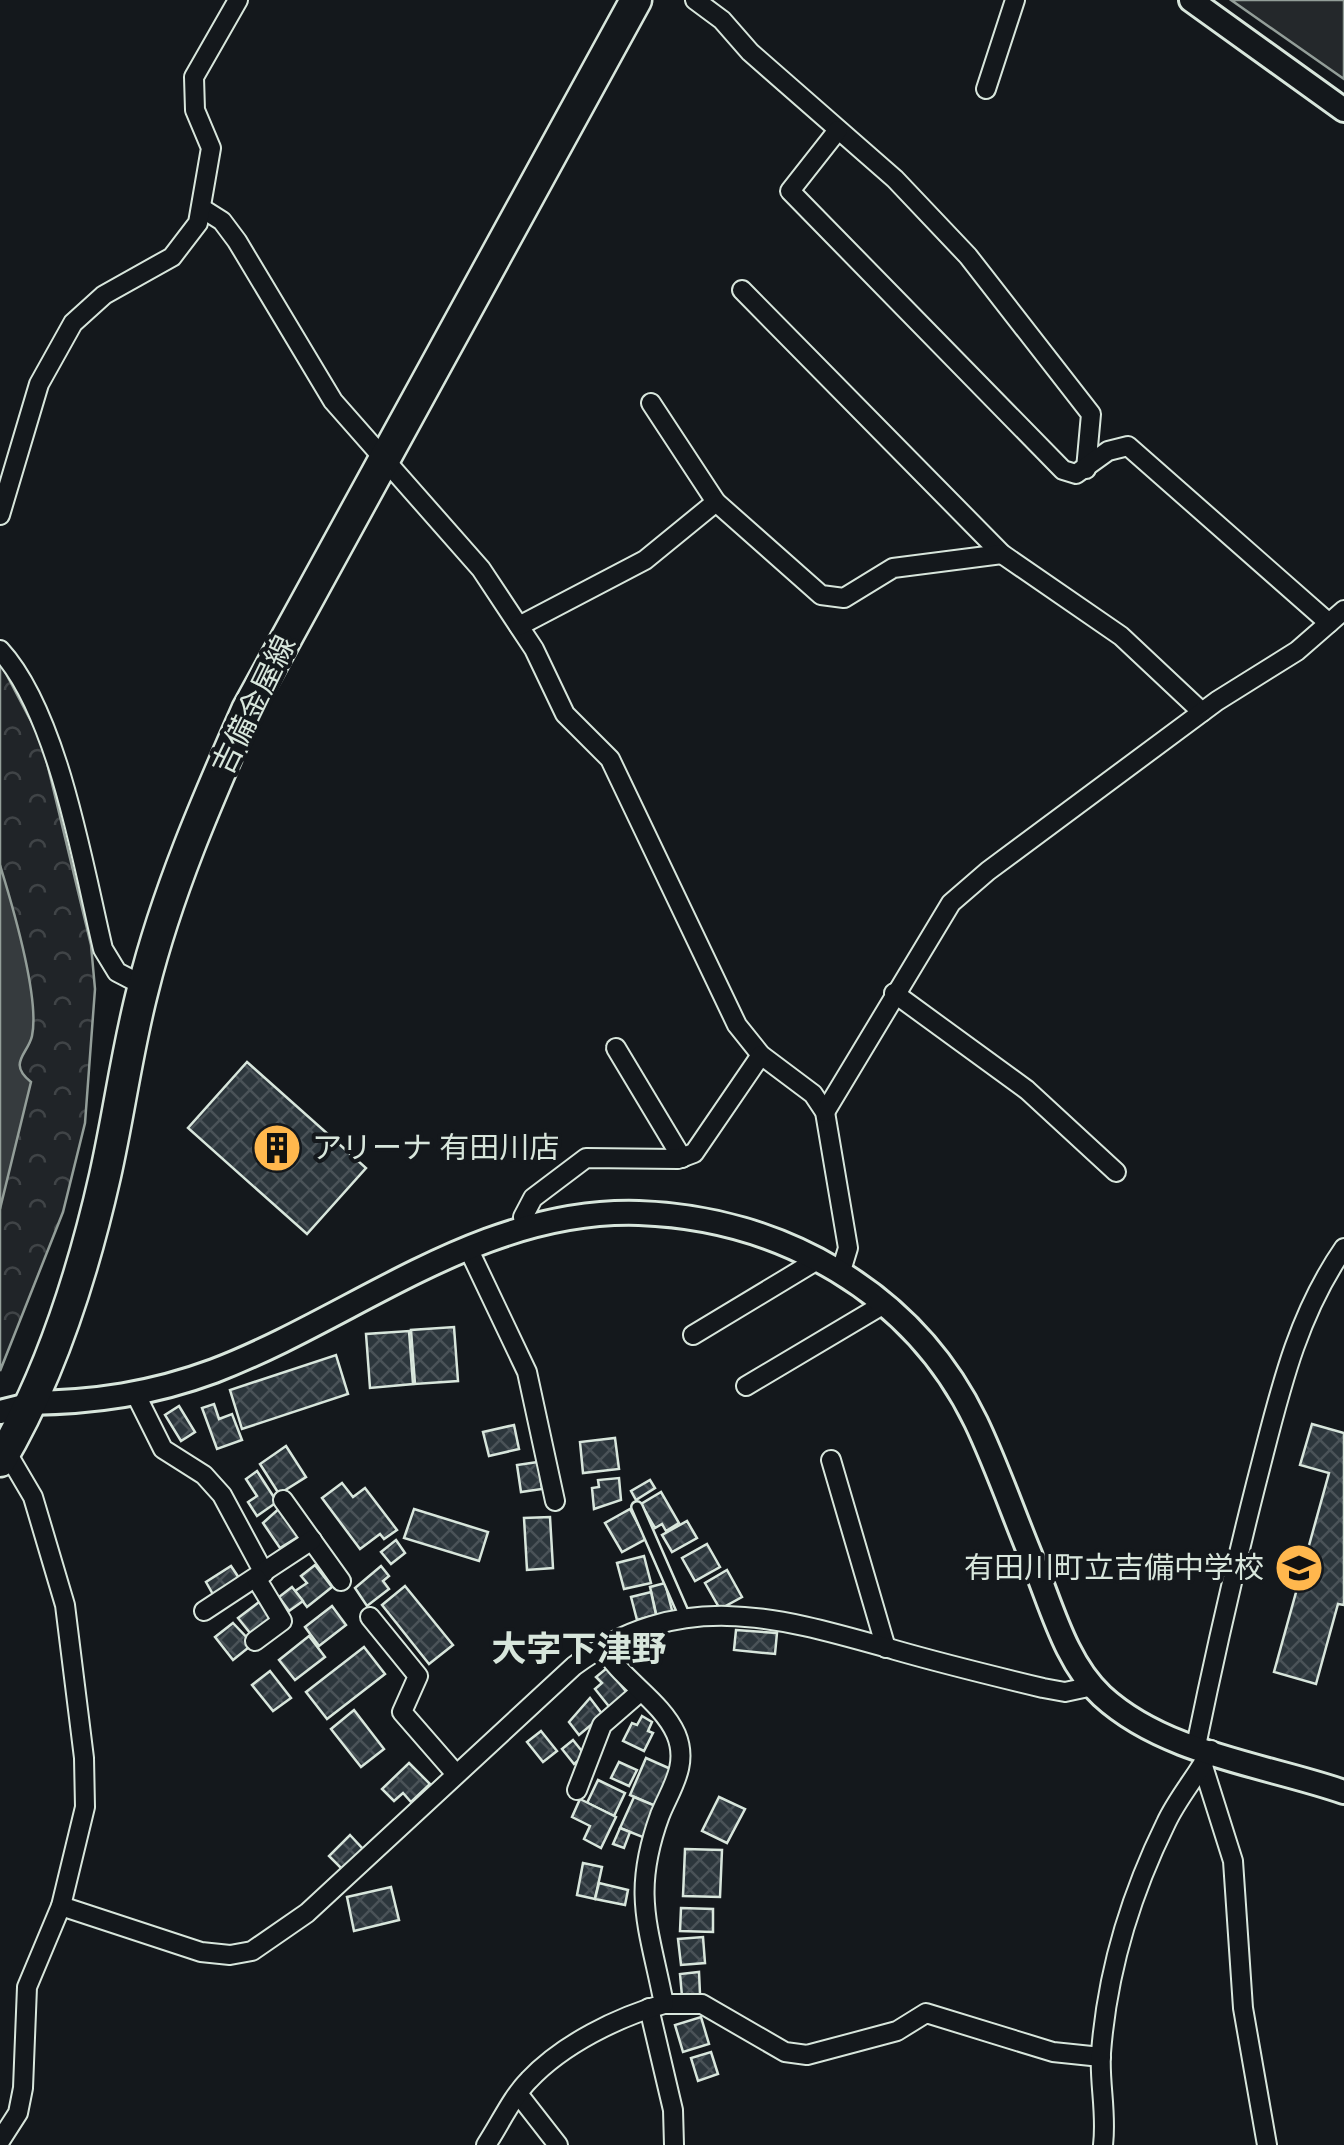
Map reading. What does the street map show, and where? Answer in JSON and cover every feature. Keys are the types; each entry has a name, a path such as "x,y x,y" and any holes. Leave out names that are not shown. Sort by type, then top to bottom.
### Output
{"main road":[{"name":"吉備金屋線","path":"3,1456 19,1407 83,1261 105,1177 144,986 193,836 247,710 636,0"}],"street":[{"path":"0,515 39,384 74,323 92,302 172,258 191,236 203,209 211,148 196,110 194,77 238,0"},
{"path":"695,0 722,20 750,52 895,180 968,256 1091,414 1086,469"},
{"path":"1191,0 1344,110"},
{"path":"986,89 1010,3"},
{"path":"838,130 790,192 1062,470 1076,474 1118,446 1139,453 1329,624"},
{"path":"203,209 222,221 237,241 333,401 467,552 519,626 566,714 610,759 737,1025 761,1055 813,1094 825,1112 848,1248 841,1271"},
{"path":"742,290 1002,554 1121,636 1202,712"},
{"path":"651,403 716,502 822,595 833,600 844,598 894,568 1002,554"},
{"path":"519,626 645,560 716,502"},
{"path":"825,1112 952,903 988,870 1202,712 1297,651 1344,610"},
{"path":"0,650 22,679 48,735 103,949 118,972 144,986"},
{"path":"894,993 1027,1090 1116,1172"},
{"path":"616,1048 682,1158"},
{"path":"525,1227 523,1217 533,1198 586,1158 682,1158 705,1141 761,1055"},
{"path":"19,1407 136,1394 242,1359 468,1248 525,1227 620,1213 691,1218 740,1227 841,1271 884,1304 930,1350 967,1407 1069,1647 1093,1686 1142,1724 1203,1754 1344,1792"},
{"path":"468,1248 527,1372 554,1501"},
{"path":"1103,2145 1107,2114 1100,2057 1110,1980 1138,1886 1203,1754 1230,1588 1290,1354 1312,1297 1344,1248"},
{"path":"693,1335 820,1259"},
{"path":"746,1386 884,1304"},
{"path":"136,1394 162,1449 204,1475 222,1494 282,1621 255,1641"},
{"path":"0,2141 18,2112 23,2088 27,1987 60,1906 85,1808 84,1758 65,1605 33,1496 3,1456"},
{"path":"831,1460 886,1648"},
{"path":"283,1500 340,1581"},
{"path":"204,1611 312,1540"},
{"path":"60,1906 201,1952 230,1956 252,1951 307,1913 548,1688 602,1646 685,1617 760,1616 1043,1688 1065,1692 1093,1686"},
{"path":"370,1617 418,1676 402,1712 456,1774"},
{"path":"602,1646 612,1664 675,1732 681,1756 643,1883 642,1910 673,2110 674,2145"},
{"path":"577,1790 602,1726 640,1692"},
{"path":"1203,1754 1232,1861 1244,2008 1267,2145"},
{"path":"486,2145 529,2080 577,2044 657,2006 702,2004 785,2052 807,2055 897,2030 926,2013 1053,2052 1100,2057"},
{"path":"519,2094 558,2145"}],"lane":[{"path":"636,1506 685,1617"}],"green space":[{"path":"0,662 42,742 91,945 95,989 85,1123 63,1212 0,1371"}],"shaded area":[{"path":"1231,0 1344,0 1344,79"},
{"path":"0,865 24,951 33,1019 32,1036 20,1064 31,1082 0,1209"}],"building":[{"name":"アリーナ 有田川店","path":"247,1062 366,1168 307,1234 188,1128"},
{"path":"454,1327 458,1381 415,1384 411,1330"},
{"path":"409,1331 413,1384 370,1388 366,1334"},
{"path":"336,1355 348,1394 242,1429 230,1390"},
{"path":"214,1404 219,1419 232,1414 242,1440 217,1449 202,1408"},
{"path":"179,1406 195,1432 181,1441 165,1415"},
{"path":"1312,1424 1344,1433 1344,1605 1338,1604 1316,1684 1274,1672 1329,1473 1300,1465"},
{"path":"514,1425 519,1449 489,1456 483,1432"},
{"path":"615,1438 619,1469 583,1473 580,1442"},
{"path":"286,1446 306,1477 279,1494 260,1464"},
{"path":"538,1462 542,1489 521,1492 517,1465"},
{"path":"257,1471 277,1502 257,1516 248,1502 257,1496 246,1479"},
{"path":"619,1478 621,1500 594,1509 592,1488 599,1487 598,1480"},
{"path":"650,1480 655,1488 636,1500 631,1491"},
{"path":"342,1483 353,1497 365,1488 397,1530 384,1539 380,1534 360,1549 322,1498"},
{"path":"661,1492 679,1523 666,1531 662,1524 655,1528 641,1504"},
{"path":"282,1506 301,1535 280,1548 263,1523"},
{"path":"414,1509 488,1532 479,1561 404,1538"},
{"path":"630,1509 646,1539 622,1552 605,1523"},
{"path":"550,1517 553,1568 527,1570 524,1518"},
{"path":"687,1521 697,1538 672,1552 662,1535"},
{"path":"396,1540 405,1553 391,1564 381,1552"},
{"path":"707,1544 720,1567 695,1581 682,1558"},
{"path":"644,1556 651,1583 624,1589 617,1563"},
{"path":"315,1565 332,1587 307,1607 295,1591 307,1583 301,1576"},
{"path":"231,1566 241,1581 215,1598 206,1582"},
{"path":"381,1566 389,1576 383,1581 389,1589 367,1606 355,1588"},
{"path":"727,1570 742,1597 720,1609 705,1583"},
{"path":"665,1583 673,1614 657,1618 650,1587"},
{"path":"405,1586 453,1645 429,1664 382,1605"},
{"path":"292,1587 303,1601 289,1611 279,1597"},
{"path":"651,1592 656,1615 637,1620 631,1597"},
{"path":"263,1599 278,1619 254,1638 238,1618"},
{"path":"332,1606 346,1625 319,1646 305,1627"},
{"path":"233,1623 253,1644 233,1660 215,1637"},
{"path":"736,1630 777,1633 775,1654 734,1650"},
{"path":"309,1636 325,1657 295,1680 279,1660"},
{"path":"364,1647 385,1674 327,1719 306,1692"},
{"path":"607,1668 628,1694 611,1709 595,1689 602,1683 596,1677"},
{"path":"270,1671 291,1698 273,1711 252,1685"},
{"path":"590,1698 603,1715 579,1735 569,1722"},
{"path":"354,1710 384,1749 361,1767 331,1729"},
{"path":"642,1716 652,1722 648,1731 653,1733 644,1751 623,1741 632,1723 637,1725"},
{"path":"541,1731 557,1751 543,1762 527,1742"},
{"path":"573,1740 585,1755 574,1764 562,1749"},
{"path":"646,1758 673,1770 657,1807 630,1795"},
{"path":"619,1762 637,1770 629,1786 611,1778"},
{"path":"409,1763 430,1784 411,1802 403,1793 394,1801 382,1789"},
{"path":"598,1780 625,1793 614,1816 587,1803"},
{"path":"634,1797 658,1807 645,1838 620,1828"},
{"path":"719,1797 745,1809 727,1843 702,1831"},
{"path":"580,1799 616,1817 601,1848 584,1839 590,1826 572,1817"},
{"path":"620,1828 630,1832 624,1848 613,1844"},
{"path":"350,1835 363,1849 342,1869 329,1856"},
{"path":"685,1849 722,1850 720,1897 683,1896"},
{"path":"583,1863 602,1867 595,1899 577,1895"},
{"path":"599,1883 628,1890 625,1905 595,1899"},
{"path":"391,1887 399,1920 354,1931 347,1897"},
{"path":"681,1908 713,1909 713,1932 680,1931"},
{"path":"703,1937 705,1963 681,1965 678,1939"},
{"path":"699,1972 700,1994 682,1996 680,1974"},
{"path":"701,2017 709,2044 683,2052 675,2025"},
{"path":"711,2052 718,2074 698,2081 691,2058"}],"place":[{"name":"アリーナ 有田川店","path":"277,1148"},
{"name":"有田川町立吉備中学校","path":"1299,1568"}],"district":[{"name":"大字下津野","path":"579,1649"}]}
